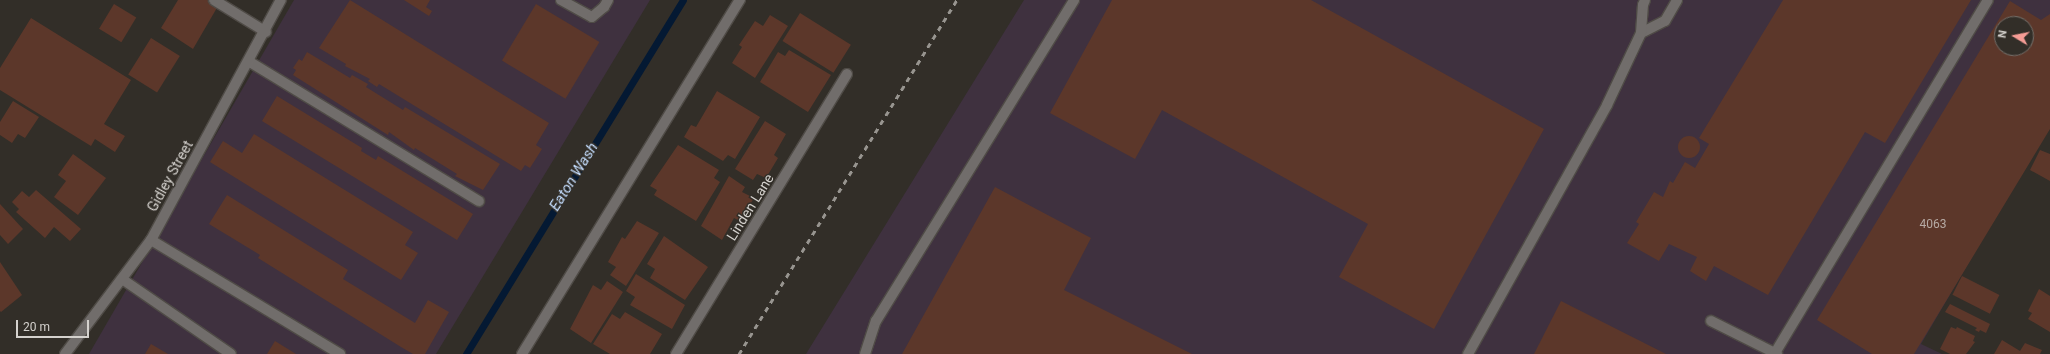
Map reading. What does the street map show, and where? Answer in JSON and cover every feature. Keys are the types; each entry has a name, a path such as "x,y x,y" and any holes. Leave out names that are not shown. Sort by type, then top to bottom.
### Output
{"street":[{"path":"214,0 266,32"},
{"name":"Gidley Street","path":"65,354 151,240 250,62 281,0"},
{"path":"561,0 592,17 604,8 608,0"},
{"path":"522,354 740,0"},
{"path":"865,354 876,321 1074,0"},
{"path":"1468,354 1607,105 1641,33 1643,5 1646,0"},
{"path":"1641,33 1665,22 1677,0"},
{"path":"1711,321 1776,354 1988,0"},
{"path":"250,62 479,201"},
{"name":"Linden Lane","path":"676,354 847,74"},
{"path":"151,240 340,354"},
{"path":"122,279 231,354"}],"shaded area":[{"path":"294,0 650,0 436,354 89,354"},
{"path":"1024,0 2050,0 2050,124 1921,344 1942,354 806,354"}],"building":[{"path":"178,0 208,0 218,6 193,49 161,28"},
{"path":"350,0 549,123 536,145 542,149 530,168 525,165 521,171 379,84 377,87 368,81 370,79 345,66 346,64 319,48"},
{"path":"404,0 430,0 426,7 432,11 429,16"},
{"path":"1112,0 1311,0 1544,129 1434,329 1339,277 1368,224 1162,110 1135,159 1050,113"},
{"path":"1783,0 1971,0 1885,143 1865,132 1768,295 1714,266 1706,281 1690,271 1697,257 1669,244 1659,261 1627,243 1639,224 1636,222 1654,192 1663,197 1670,181 1673,183 1685,162 1695,168 1709,144 1699,138"},
{"path":"2010,1 2041,20 2050,14 2050,129 1914,354 1872,354 1817,320 1994,27 1994,56 2034,56 2034,16 2001,16"},
{"path":"114,4 136,17 121,42 99,29"},
{"path":"536,4 599,42 565,99 502,61"},
{"path":"800,13 851,45 833,73 783,41"},
{"path":"770,15 788,26 755,78 732,63 742,47 739,45 755,21 763,26"},
{"path":"31,18 131,80 104,124 125,136 115,152 95,139 91,146 0,90 0,68"},
{"path":"151,38 180,56 157,92 128,74"},
{"path":"789,50 831,75 808,112 760,82 778,52 785,56"},
{"path":"307,52 350,78 352,75 368,84 366,87 403,110 405,107 500,164 483,190 455,176 457,174 415,148 414,150 389,132 388,135 293,75 296,70 293,68 299,59 302,61"},
{"path":"717,91 760,117 735,159 728,155 723,161 684,137 691,125 696,127"},
{"path":"277,96 362,148 361,151 376,160 378,156 473,214 457,240 262,121"},
{"path":"13,101 39,117 25,138 18,134 12,143 0,135 0,122"},
{"path":"765,121 786,134 774,155 778,158 766,178 757,174 753,180 735,169"},
{"path":"254,134 413,232 405,245 418,253 401,280 210,162 223,141 242,153"},
{"path":"1689,136 1697,139 1700,147 1697,155 1689,158 1681,155 1678,147 1681,139"},
{"path":"678,145 719,170 714,178 720,182 696,221 654,195 657,190 650,186"},
{"path":"2040,150 2050,154 2050,181 2030,170"},
{"path":"73,154 106,178 78,215 54,197 66,181 58,175"},
{"path":"729,176 745,187 742,192 754,198 740,221 734,218 722,240 701,226"},
{"path":"995,187 1091,238 1064,290 1192,354 902,354"},
{"path":"36,190 81,229 70,241 54,227 45,238 16,212 19,209 12,202 22,191 29,197"},
{"path":"227,195 348,270 343,279 415,323 428,300 449,312 425,354 413,354 401,347 258,258 260,255 209,224"},
{"path":"0,204 23,229 8,244 0,235"},
{"path":"637,221 659,233 626,286 610,275 616,267 608,262 622,237 625,239"},
{"path":"664,236 708,267 685,300 650,278 655,269 647,264"},
{"path":"0,262 22,295 1,312 0,311"},
{"path":"636,274 685,305 672,329 630,305 635,297 626,291"},
{"path":"1962,276 1999,295 1990,314 1952,295"},
{"path":"607,281 623,292 591,343 570,329 593,285 601,290"},
{"path":"2039,289 2050,296 2050,332 2028,319 2032,313 2028,311"},
{"path":"1561,301 1666,354 1534,354"},
{"path":"1950,304 1990,324 1986,333 1980,330 1979,332 1975,330 1977,328 1945,312"},
{"path":"625,312 662,334 650,354 610,354 593,344 612,314 620,319"},
{"path":"1951,327 1956,329 1957,327 1975,336 1973,341 1975,342 1966,354 1950,354 1940,349"},
{"path":"2002,340 2020,351 2025,343 2042,350 2040,354 1994,354"},
{"path":"275,341 296,354 267,354"},
{"path":"151,344 168,354 145,354"}],"waterway":[{"name":"Eaton Wash","path":"466,354 683,0"}],"railway":[{"path":"739,354 957,0"}]}
